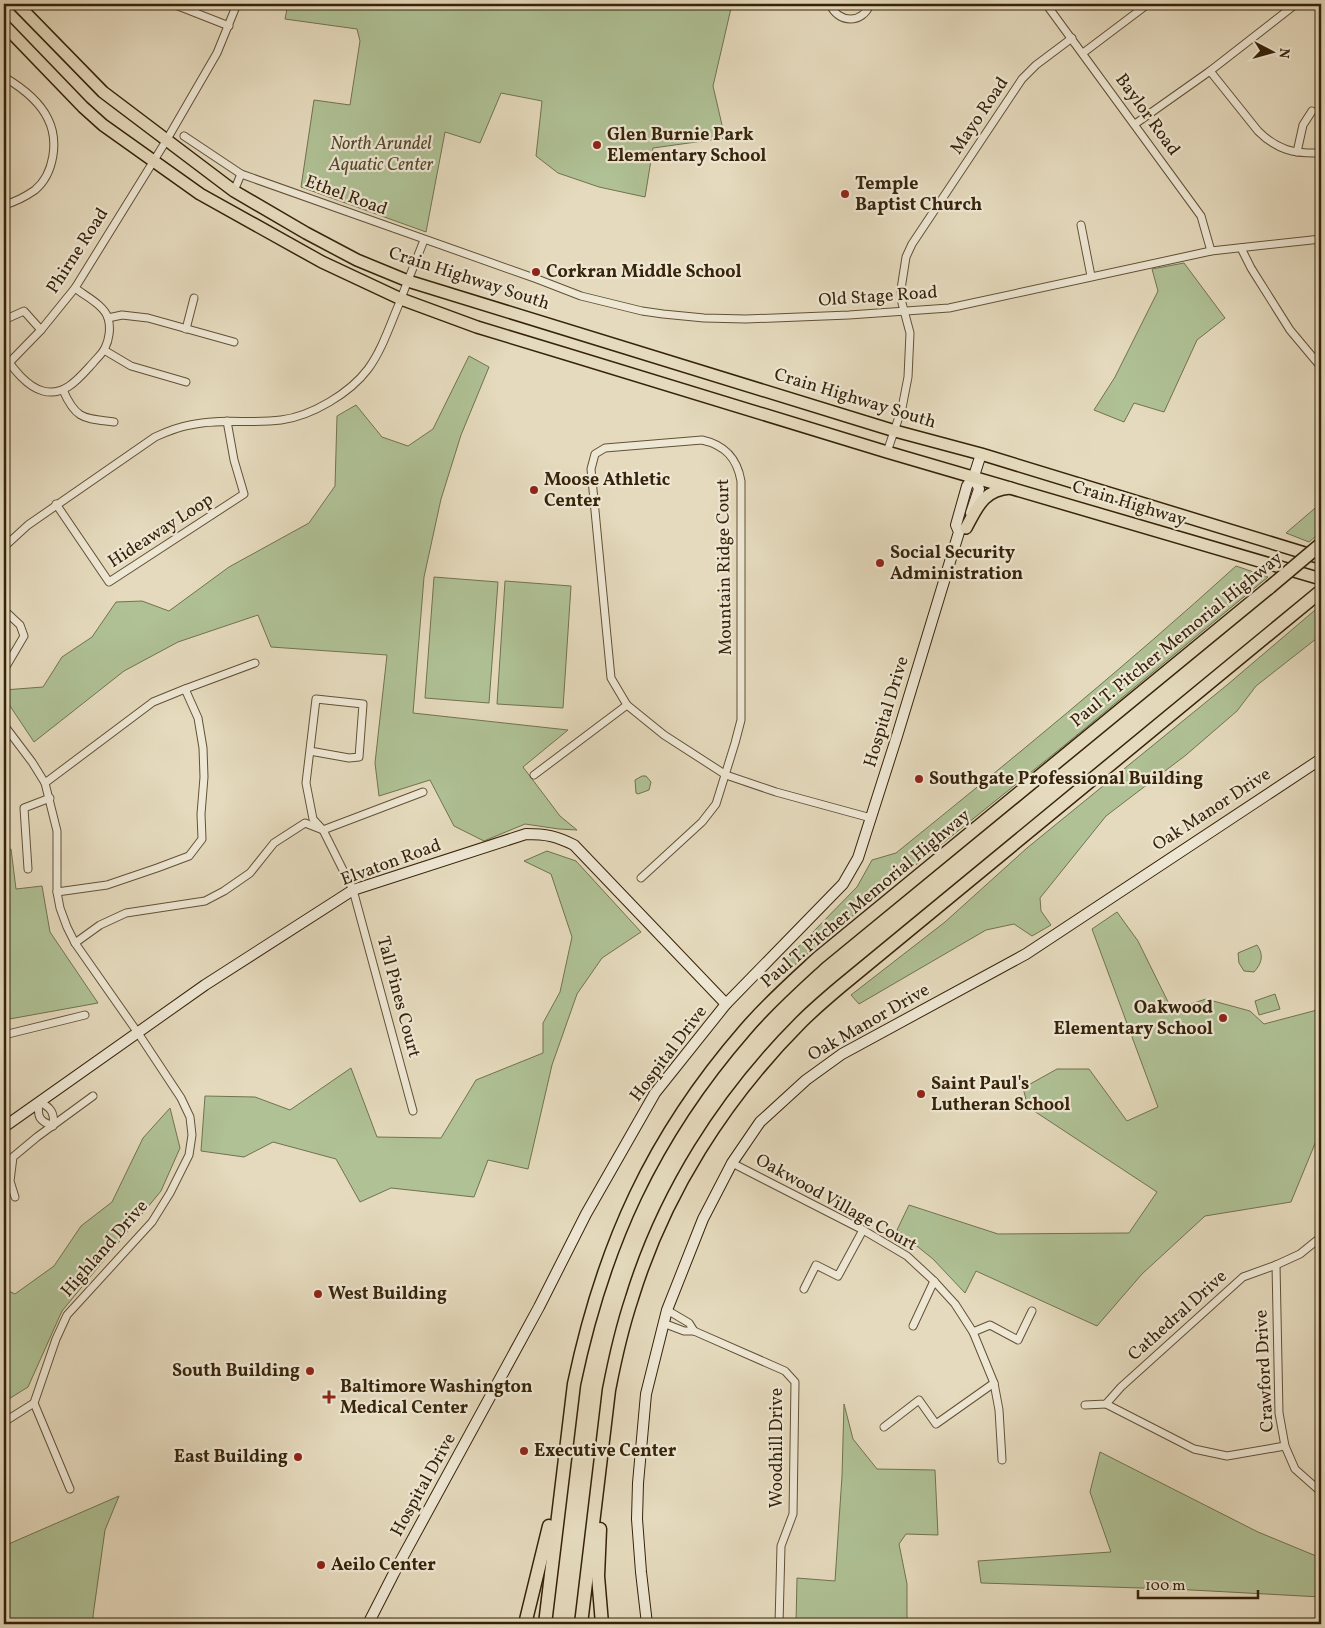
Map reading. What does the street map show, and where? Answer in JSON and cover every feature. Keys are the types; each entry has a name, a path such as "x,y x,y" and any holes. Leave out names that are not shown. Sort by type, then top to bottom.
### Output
{"highway":[{"name":"Paul T. Pitcher Memorial Highway","path":"545,1624 574,1384 597,1289 637,1188 662,1144 714,1066 772,1000 818,958 1321,544"},
{"path":"581,1624 609,1390 616,1356 632,1298 650,1247 670,1202 720,1118 746,1084 802,1021 840,987 1321,591"},
{"path":"602,1624 598,1568 599,1534 617,1365 632,1298"},
{"path":"525,1624 546,1541 569,1420"}],"main road":[{"name":"Crain Highway South","path":"17,4 103,92 166,141 234,192 357,260 408,281 895,431 981,454"},
{"name":"Crain Highway South","path":"4,25 83,108 103,125 200,194 322,262 401,299 477,328 887,452 926,462"},
{"name":"Crain Highway","path":"981,454 1321,558"},
{"name":"Crain Highway","path":"926,462 1321,579"},
{"path":"962,530 985,497 1003,488 1014,488"}],"street":[{"path":"4,10 10,4"},
{"path":"173,4 229,26"},
{"name":"Phirne Road","path":"6,366 41,330 75,288 154,161 217,54 237,4"},
{"path":"830,4 839,16 854,19 863,15 870,4"},
{"name":"Baylor Road","path":"1046,4 1201,216 1211,251"},
{"path":"1083,53 1148,4"},
{"path":"1135,124 1210,71 1296,4"},
{"name":"Mayo Road","path":"887,452 902,408 910,360 910,333 903,312 901,289 906,257 912,244 1022,79 1036,65 1072,38"},
{"path":"1210,71 1262,135 1274,145 1297,152 1321,153"},
{"path":"4,77 22,89 38,104 52,130 54,144 52,158 42,181 36,189 24,197 4,205"},
{"path":"1297,152 1303,125 1312,111"},
{"name":"Ethel Road","path":"184,136 241,174 442,246"},
{"path":"234,192 241,174"},
{"path":"1081,225 1091,276"},
{"name":"Old Stage Road","path":"442,246 581,296 642,311 704,318 746,319 903,312 949,308 1211,251 1321,239"},
{"path":"4,547 28,525 56,504 154,437 192,424 227,421 263,421 296,417 333,400 354,384 368,369 390,327 424,240"},
{"path":"1241,248 1250,268 1290,330 1321,367"},
{"path":"4,356 6,366 15,370 35,388 43,391 62,390 76,382 104,350 108,338 108,318 101,308 75,288"},
{"path":"186,328 194,298"},
{"path":"4,320 24,311 41,330"},
{"path":"108,318 134,316 234,342"},
{"path":"104,350 131,366 186,382"},
{"path":"62,390 70,406 79,414 95,420 114,422"},
{"name":"Hideaway Loop","path":"56,504 109,582 244,494 234,460 227,421"},
{"name":"Mountain Ridge Court","path":"641,878 702,822 716,804 726,775 741,720 741,481 738,466 729,454 717,444 702,440 605,448 595,454 591,469 610,678 627,705 664,735 726,775 776,792 871,818"},
{"name":"Hospital Drive","path":"368,1624 539,1307 586,1214 655,1093 726,1004 843,884 858,858 962,530 956,525 967,486 974,476 981,454"},
{"path":"4,610 20,625 24,636 4,670"},
{"path":"45,783 153,702 255,663"},
{"path":"57,892 107,885 190,856 202,839 203,748 198,718 185,689"},
{"name":"Tall Pines Court","path":"310,751 349,758 359,757 363,704 316,699 306,783 313,819 324,830 353,890 414,1111"},
{"path":"534,775 627,705"},
{"name":"Highland Drive","path":"4,725 32,762 45,783 50,798 56,831 57,892 60,908 75,944 181,1098 190,1118 192,1135 189,1155 170,1193 152,1222 67,1315 56,1339 34,1403"},
{"name":"Oak Manor Drive","path":"647,1624 640,1563 638,1519 638,1483 646,1394 667,1310 703,1219 732,1163 760,1122 806,1080 842,1054 1026,954 1321,759"},
{"path":"75,944 100,925 126,913 205,901 224,891 250,873 274,843 305,824 324,830 423,792"},
{"path":"28,869 24,808 50,798"},
{"name":"Elvaton Road","path":"4,1127 205,985 353,890 526,834 544,834 557,837 574,845 726,1004"},
{"path":"4,1035 85,1015"},
{"path":"15,1197 10,1181 13,1157 93,1096"},
{"path":"39,1102 48,1106 54,1117 53,1126 44,1123 38,1113 39,1102"},
{"name":"Oakwood Village Court","path":"732,1163 863,1230 907,1256 955,1304 973,1332 994,1383 999,1410 1002,1460"},
{"path":"804,1289 816,1265 838,1276 863,1230"},
{"name":"Cathedral Drive","path":"1106,1404 1121,1387 1243,1277 1300,1254 1321,1237"},
{"name":"Crawford Drive","path":"1276,1265 1279,1413 1285,1446 1295,1469 1321,1492"},
{"path":"913,1326 934,1281"},
{"name":"Woodhill Drive","path":"667,1310 689,1323 694,1331"},
{"path":"973,1332 990,1325 1018,1340 1032,1311"},
{"name":"Woodhill Drive","path":"663,1323 684,1331 694,1331 785,1371 795,1382 793,1514 781,1546 779,1624"},
{"path":"884,1427 919,1400 936,1424 994,1383"},
{"path":"4,1422 34,1403 70,1489"},
{"path":"1085,1405 1106,1404 1194,1449 1227,1456 1285,1446"}],"green space":[{"name":"North Arundel Aquatic Center","path":"288,4 732,4 713,86 725,138 653,148 645,197 599,187 558,173 536,156 542,101 501,93 480,143 445,132 426,232 301,187 314,100 350,105 360,41 357,29 285,19"},
{"path":"1184,263 1225,318 1197,340 1164,412 1134,403 1124,422 1094,410 1115,377 1158,291 1152,269"},
{"path":"469,356 489,367 461,435 441,499 424,577 413,713 568,730 523,767 560,816 577,830 525,824 484,841 454,826 430,780 379,796 375,763 387,655 271,647 258,615 178,642 124,671 34,742 4,697 4,690 43,687 62,657 92,637 116,602 142,601 169,611 229,567 309,523 335,486 337,416 356,405 382,437 408,446 433,429"},
{"path":"1321,503 1321,532 1309,542 1286,533"},
{"path":"1236,566 1268,577 1066,744 835,930 776,981 770,976 857,887 872,860 896,853 1025,748"},
{"path":"434,577 498,582 489,703 425,698"},
{"path":"505,581 571,586 563,708 497,704"},
{"path":"1321,605 1321,635 1256,686 1237,711 1186,755 1106,816 1040,898 1041,911 1051,925 1032,936 1014,924 986,930 859,1004 851,995 945,922 1027,848 1227,685"},
{"path":"646,776 651,782 649,790 638,794 636,793 635,780"},
{"path":"11,849 16,889 42,886 50,932 98,1003 4,1020 4,851"},
{"path":"547,851 576,861 641,932 602,958 577,994 552,1065 528,1169 488,1160 474,1197 391,1188 360,1202 336,1159 273,1142 244,1157 201,1151 205,1096 255,1097 290,1110 351,1068 377,1137 441,1138 476,1080 543,1053 543,1023 560,992 572,937 551,874 524,861"},
{"path":"1117,912 1138,941 1172,1010 1206,999 1250,1011 1264,1024 1317,1010 1321,1011 1321,1129 1291,1202 1205,1216 1142,1274 1097,1326 976,1271 965,1293 933,1259 897,1230 909,1205 998,1234 1129,1233 1157,1192 1028,1107 1023,1088 1057,1069 1089,1069 1127,1121 1158,1107 1092,929"},
{"path":"1257,945 1261,956 1259,965 1254,972 1244,971 1239,963 1238,953"},
{"path":"1275,994 1280,1009 1259,1015 1255,1001"},
{"path":"170,1108 180,1148 161,1191 62,1311 28,1387 4,1402 4,1289 15,1294 54,1266 81,1226 112,1202 143,1138"},
{"path":"844,1404 853,1439 877,1469 935,1470 938,1535 906,1534 899,1544 907,1584 907,1624 796,1624 797,1578 835,1581 842,1476"},
{"path":"1100,1452 1258,1532 1321,1558 1321,1597 1173,1589 981,1583 978,1561 1111,1552 1090,1492"},
{"path":"119,1496 105,1530 93,1616 94,1624 4,1624 4,1546"}],"place":[{"name":"Glen Burnie Park Elementary School","path":"597,145"},
{"name":"Temple Baptist Church","path":"845,194"},
{"name":"Corkran Middle School","path":"536,272"},
{"name":"Moose Athletic Center","path":"534,490"},
{"name":"Social Security Administration","path":"880,563"},
{"name":"Southgate Professional Building","path":"919,779"},
{"name":"Oakwood Elementary School","path":"1223,1018"},
{"name":"Saint Paul's Lutheran School","path":"921,1094"},
{"name":"West Building","path":"318,1294"},
{"name":"South Building","path":"310,1371"},
{"name":"Baltimore Washington Medical Center","path":"329,1397"},
{"name":"Executive Center","path":"524,1451"},
{"name":"East Building","path":"298,1457"},
{"name":"Aeilo Center","path":"321,1565"}]}
